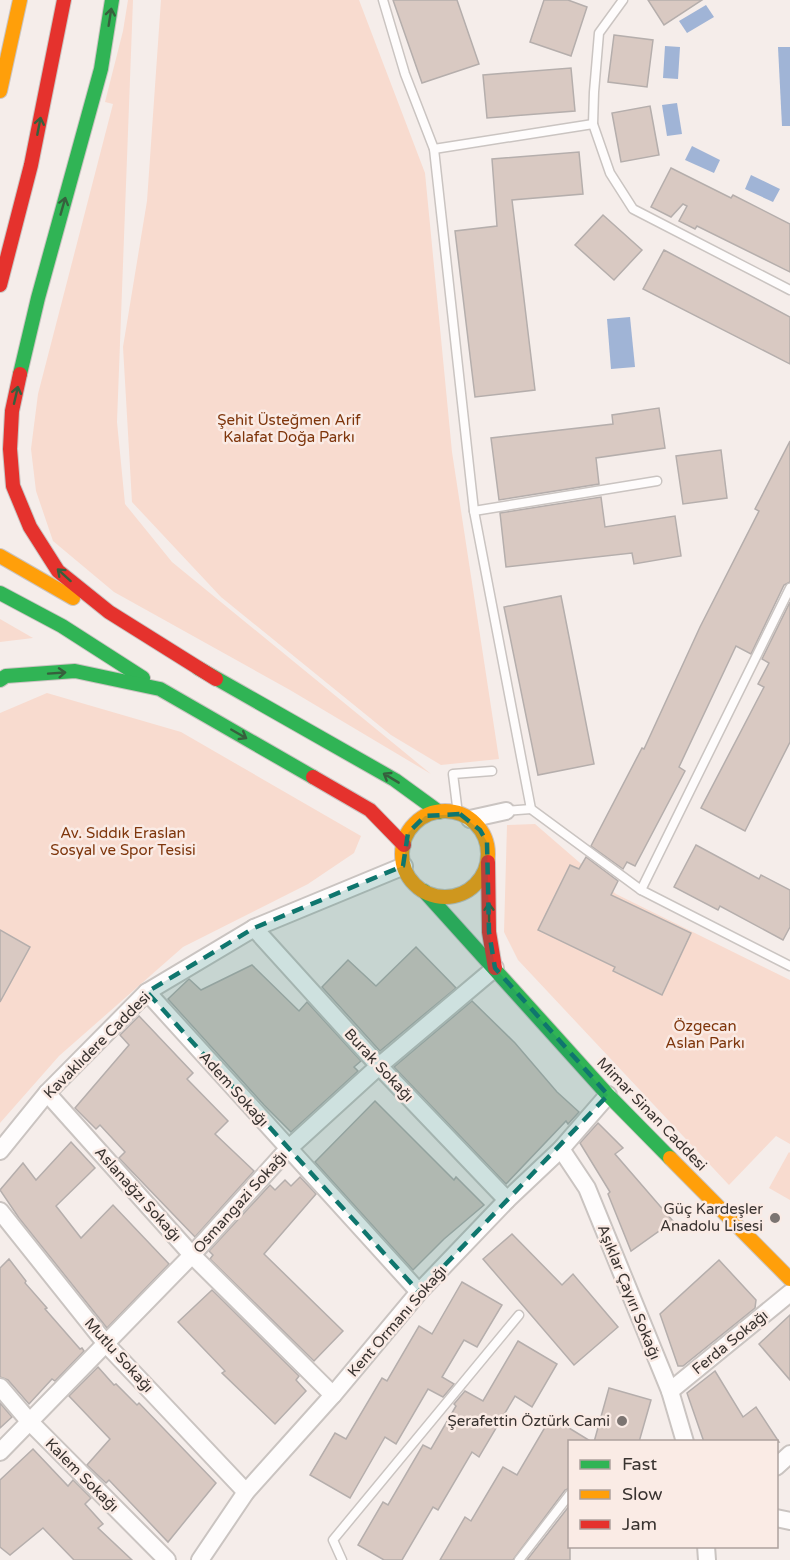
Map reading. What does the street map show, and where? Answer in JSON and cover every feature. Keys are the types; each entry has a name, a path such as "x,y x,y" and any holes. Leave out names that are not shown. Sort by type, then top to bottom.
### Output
{"main road":[{"path":"0,91 20,0"},
{"path":"0,285 31,165 64,0"},
{"path":"112,0 101,69 38,298 12,411 10,449 13,486 30,527 58,571 109,612 216,679"},
{"path":"0,556 395,780 439,812 464,817 480,830 487,842 489,932 495,968"},
{"path":"0,592 62,626 160,689 370,810 404,845"},
{"path":"0,680 6,676 75,671 160,689"},
{"path":"439,812 425,816 416,823 408,833 404,845 404,866 415,885 435,896 460,895 480,880 486,869 488,857"},
{"name":"Mimar Sinan Caddesi","path":"424,891 608,1095 790,1279"}],"street":[{"path":"464,817 507,811"},
{"name":"Kavaklıdere Caddesi","path":"0,1151 47,1093 147,992 254,928 404,866"},
{"name":"Burak Sokağı","path":"254,928 379,1066 507,1200"},
{"name":"Osmangazi Sokağı","path":"0,1452 107,1345 288,1149 379,1066 495,968"},
{"name":"Adem Sokağı","path":"147,992 419,1292"},
{"name":"Aslanağzı Sokağı","path":"47,1093 192,1255 333,1395"},
{"name":"Kent Ormanı Sokağı","path":"200,1560 246,1492 333,1395 419,1292 507,1200 561,1149 608,1095"},
{"name":"Aşıklar Çayırı Sokağı","path":"561,1149 587,1188 670,1391 684,1440"},
{"name":"Mutlu Sokağı","path":"0,1211 107,1345 246,1492"},
{"name":"Ferda Sokağı","path":"670,1391 790,1293"},
{"name":"Kalem Sokağı","path":"0,1387 29,1421 167,1560"},
{"path":"778,1466 790,1454"}],"lane":[{"path":"383,0 405,74 434,149 474,511 531,809"},
{"path":"623,0 599,33 592,124 610,173 633,209 790,290"},
{"path":"434,149 592,124"},
{"path":"474,511 657,481"},
{"path":"641,890 790,588"},
{"path":"464,817 453,774 492,771"},
{"path":"507,811 531,809 641,890 790,966"},
{"path":"342,1560 333,1539 519,1315"},
{"path":"519,1560 568,1497"}],"highlighted area":[{"path":"460,814 480,830 487,842 489,932 495,968 608,1095 419,1292 147,992 254,928 403,866 408,833 425,816"}],"green space":[{"path":"128,0 133,0 117,422 125,504 172,562 431,774 290,690 114,592 53,541 36,491 31,449 38,394 113,104 105,102 123,31"},
{"name":"Şehit Üsteğmen Arif Kalafat Doğa Parkı","path":"161,0 359,0 425,173 452,452 499,759 441,765 391,735 221,597 132,502 123,347 147,201"},
{"path":"0,619 33,638 0,642"},
{"name":"Av. Sıddık Eraslan Sosyal ve Spor Tesisi","path":"47,693 181,732 361,836 354,853 308,884 183,947 59,1056 0,1123 0,713"},
{"name":"Özgecan Aslan Parkı","path":"535,824 616,894 790,980 790,1144 776,1136 729,1185 518,960 504,932 507,825"},
{"path":"790,1153 790,1200 769,1188"}],"water":[{"path":"706,5 714,17 687,33 679,21"},
{"path":"665,46 680,47 678,79 663,78"},
{"path":"778,47 790,47 790,126 782,126"},
{"path":"677,103 682,134 667,136 662,105"},
{"path":"692,146 720,160 714,173 685,160"},
{"path":"751,175 780,189 773,202 745,189"},
{"path":"630,317 635,367 611,369 607,319"}],"building":[{"path":"393,0 457,0 479,64 422,83"},
{"path":"544,0 568,0 587,7 571,56 530,42"},
{"path":"648,0 702,0 664,25"},
{"path":"614,35 653,40 647,87 608,82"},
{"path":"571,68 575,111 487,118 483,75"},
{"path":"650,106 659,155 621,162 612,113"},
{"path":"579,152 583,194 512,200 535,390 475,397 455,231 497,226 492,159"},
{"path":"671,168 731,198 733,195 790,224 790,272 697,226 695,229 679,221 687,206 683,204 671,217 651,207"},
{"path":"603,215 642,250 614,280 575,245"},
{"path":"664,250 790,317 790,364 643,289"},
{"path":"659,408 665,448 596,458 599,484 499,500 491,438 613,424 612,415"},
{"path":"790,441 790,582 784,585 751,654 736,646 679,767 685,771 635,866 627,862 623,869 591,846 642,748 644,749 700,627 759,511 755,509"},
{"path":"721,450 727,498 683,504 676,456"},
{"path":"601,497 605,527 675,516 681,556 634,564 632,553 506,567 500,513"},
{"path":"561,596 594,764 538,775 504,607"},
{"path":"790,602 790,742 745,831 701,808 764,687 758,684 769,663 762,659"},
{"path":"696,845 759,879 761,875 790,890 790,927 783,940 720,906 718,910 674,887"},
{"path":"586,857 618,881 611,895 691,933 662,995 613,971 615,967 538,930 570,865 579,869"},
{"path":"0,930 30,947 0,1002"},
{"path":"416,947 456,988 380,1051 322,987 348,960 376,986"},
{"path":"252,965 299,1011 307,1002 361,1061 354,1067 358,1071 291,1132 168,999 189,979 201,990"},
{"path":"472,1001 515,1043 557,1092 579,1112 568,1124 566,1121 506,1184 394,1067"},
{"path":"139,1016 193,1073 187,1079 228,1121 215,1134 254,1171 195,1237 119,1158 125,1152 100,1125 96,1129 75,1108 129,1045 120,1035"},
{"path":"375,1101 454,1180 456,1177 484,1205 444,1239 413,1270 315,1162"},
{"path":"598,1123 623,1148 615,1154 673,1221 631,1251 608,1194 610,1192 580,1143"},
{"path":"71,1142 95,1168 56,1206 81,1238 113,1205 169,1264 107,1328 19,1218 0,1190 23,1163 36,1180"},
{"path":"300,1177 316,1194 264,1254 343,1331 314,1361 210,1259 213,1255 209,1251 270,1185 275,1190 285,1180 291,1186"},
{"path":"512,1234 562,1285 573,1274 618,1327 574,1365 483,1259"},
{"path":"9,1259 26,1281 25,1283 47,1308 45,1309 84,1351 55,1381 52,1379 29,1404 8,1380 0,1377 0,1268"},
{"path":"719,1260 756,1300 755,1308 683,1366 678,1366 660,1314"},
{"path":"462,1282 502,1305 477,1347 464,1340 442,1377 454,1384 443,1397 428,1389 396,1444 385,1437 350,1498 310,1475 335,1433 346,1439 382,1378 387,1381 419,1326 432,1334"},
{"path":"212,1290 299,1376 296,1380 306,1391 275,1424 222,1373 225,1371 178,1322"},
{"path":"790,1315 790,1380 759,1344"},
{"path":"518,1341 557,1364 532,1407 515,1396 479,1457 472,1452 438,1510 433,1507 402,1560 384,1560 358,1545 383,1502 388,1505 423,1445 431,1449 456,1406 454,1404 465,1391 483,1401"},
{"path":"98,1367 114,1385 116,1384 137,1405 139,1403 216,1483 168,1542 109,1480 106,1483 87,1465 110,1439 69,1396"},
{"path":"715,1371 743,1417 756,1407 778,1440 703,1440 687,1393"},
{"name":"Şerafettin Öztürk Cami","path":"609,1388 651,1400 640,1440 595,1440"},
{"path":"0,1403 12,1417 0,1428"},
{"path":"551,1417 589,1440 568,1440 568,1489 513,1560 440,1560 465,1517 471,1521 503,1467 517,1475"},
{"path":"33,1449 68,1486 73,1480 91,1498 85,1504 103,1524 98,1528 132,1560 74,1560 43,1528 10,1555 0,1547 0,1480"},
{"path":"568,1508 570,1560 527,1560"}],"traffic: fast":[{"path":"20,374 38,298 101,69 112,0"},
{"path":"0,593 62,626 143,678"},
{"path":"198,668 395,780 439,812"},
{"path":"0,680 6,676 75,671 160,689 313,777"},
{"path":"424,891 608,1095 670,1158"}],"traffic: slow":[{"path":"0,91 20,0"},
{"path":"0,556 73,598"},
{"path":"445,811 461,815 475,824 484,838 488,854 484,870 475,884 461,893 445,897 429,893 415,884 406,870 402,854 406,838 415,824 429,815 445,811"},
{"path":"670,1158 790,1279"}],"traffic: jam":[{"path":"0,285 31,165 64,0"},
{"path":"20,374 12,411 10,449 13,486 30,527 58,571 109,612 216,679"},
{"path":"313,777 370,810 404,845"},
{"path":"488,862 489,932 495,968"}],"place":[{"name":"Güç Kardeşler Anadolu Lisesi","path":"775,1218"},
{"name":"Şerafettin Öztürk Cami","path":"622,1421"}]}
